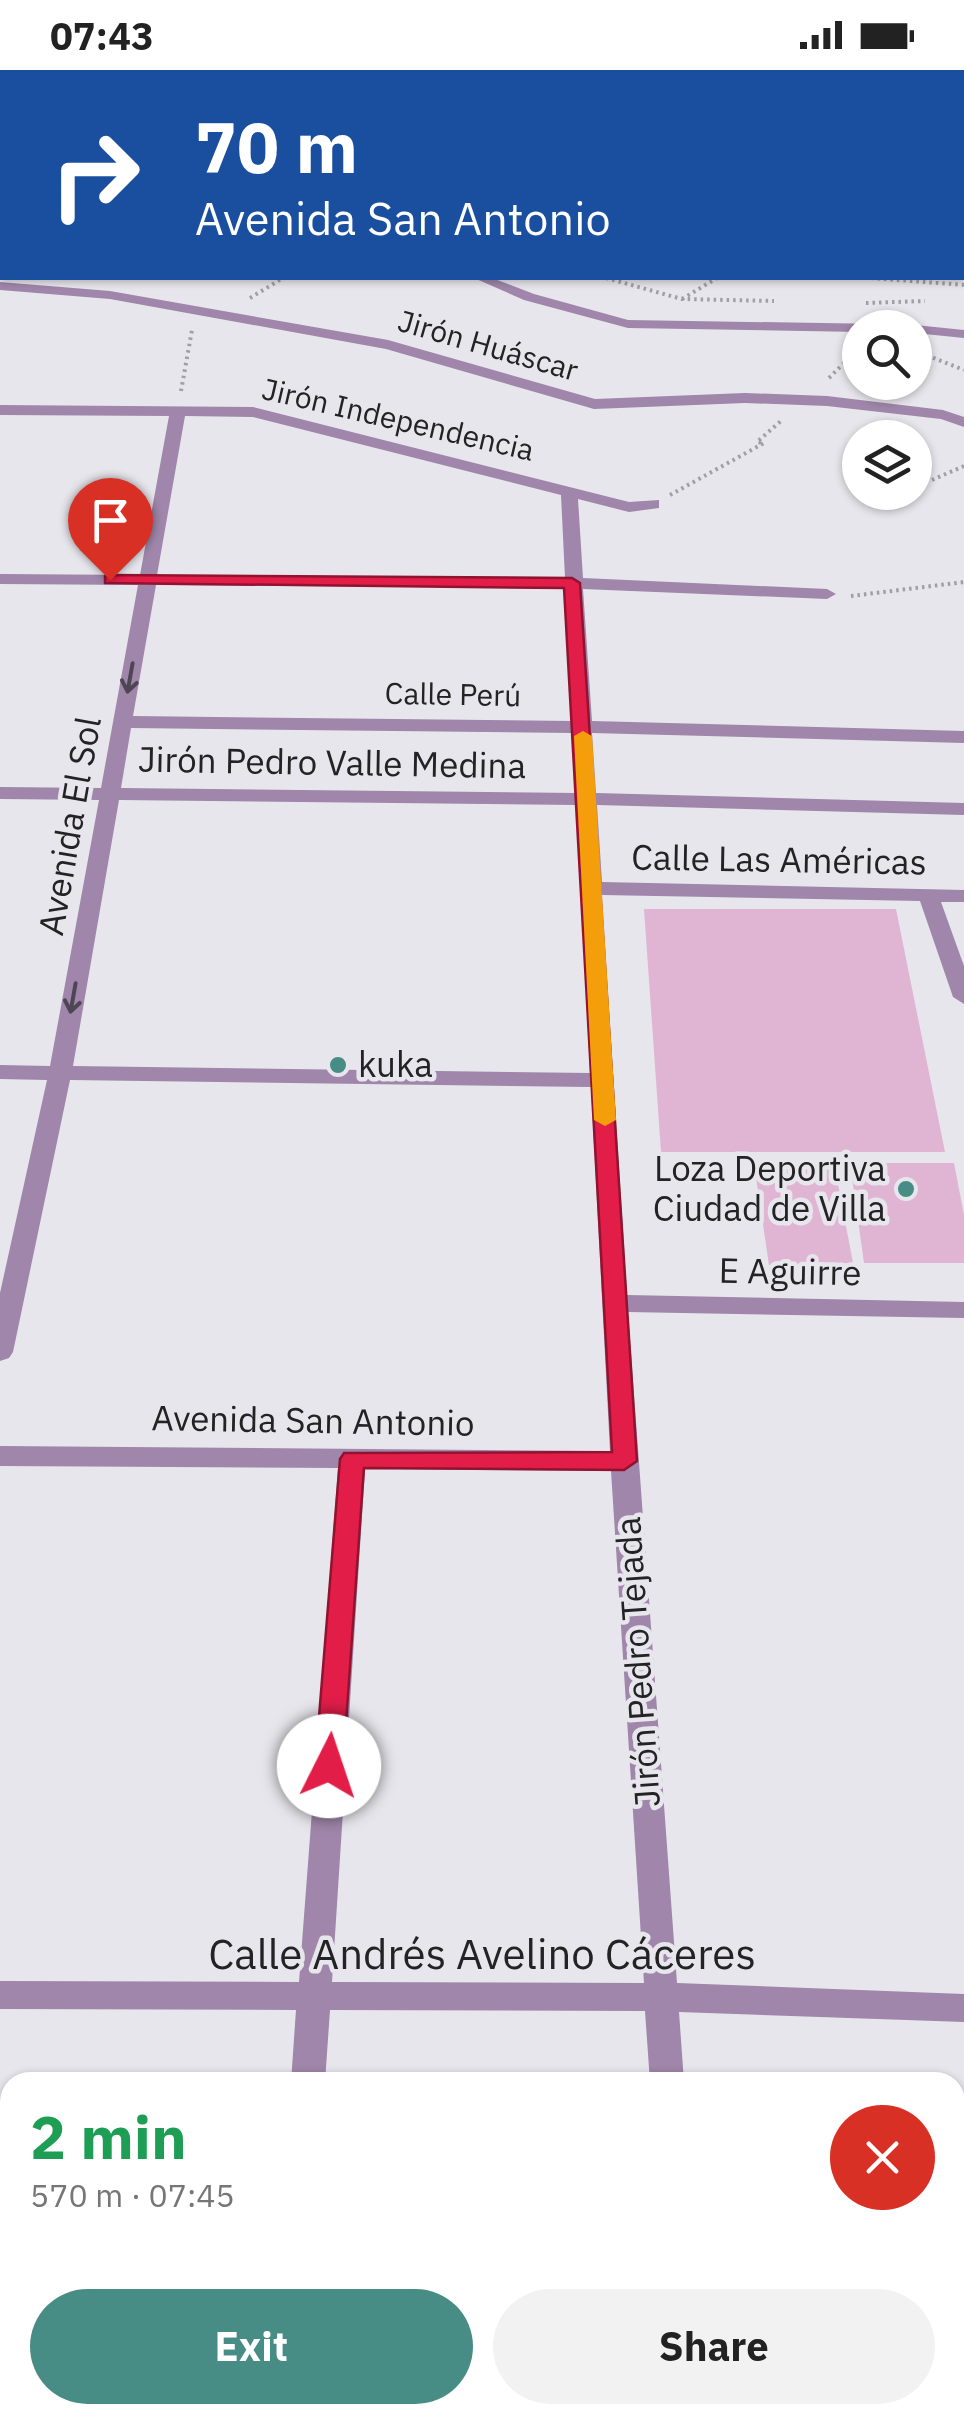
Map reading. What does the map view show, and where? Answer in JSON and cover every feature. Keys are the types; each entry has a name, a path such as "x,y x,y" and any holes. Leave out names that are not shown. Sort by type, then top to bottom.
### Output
{"street":[{"path":"487,280 548,303 628,324 842,327"},
{"name":"Jirón Huáscar","path":"0,286 110,294 388,346 594,404 676,399 805,400 912,410 964,422"},
{"path":"932,331 964,334"},
{"name":"Jirón Independencia","path":"0,410 253,412 569,490 572,583"},
{"name":"Avenida El Sol","path":"0,1352 60,1073 178,410"},
{"path":"569,490 629,507 653,504"},
{"path":"0,579 572,583 827,594"},
{"name":"Jirón Pedro Tejada","path":"572,583 624,1461 666,2072"},
{"name":"Calle Perú","path":"122,722 582,727 964,737"},
{"name":"Jirón Pedro Valle Medina","path":"0,792 586,799 964,810"},
{"name":"Calle Las Américas","path":"592,888 964,896"},
{"path":"928,896 964,997"},
{"path":"0,1072 602,1080"},
{"name":"E Aguirre","path":"615,1304 964,1310"},
{"name":"Avenida San Antonio","path":"0,1456 624,1461"},
{"path":"308,2072 352,1459"},
{"name":"Calle Andrés Avelino Cáceres","path":"0,1995 660,1997 964,2008"}],"path":[{"path":"613,280 682,299 790,302"},
{"path":"894,280 964,286"},
{"path":"854,303 925,301"},
{"path":"178,410 196,309"},
{"path":"932,358 964,370"},
{"path":"653,504 764,444 757,442 842,366"},
{"path":"932,480 964,466"},
{"path":"827,594 846,597 964,582"}],"shaded area":[{"path":"644,909 896,909 945,1152 661,1152"},
{"path":"834,1163 853,1263 769,1265 754,1164"},
{"name":"Loza Deportiva Ciudad de Villa","path":"850,1163 954,1163 964,1215 964,1263 864,1263"}],"slow traffic":[{"path":"583,736 605,1120"}],"place":[{"name":"kuka","path":"338,1065"},
{"name":"Loza Deportiva Ciudad de Villa","path":"906,1189"}],"route":[{"path":"110,580 572,583 624,1461 352,1459 329,1766"}]}
